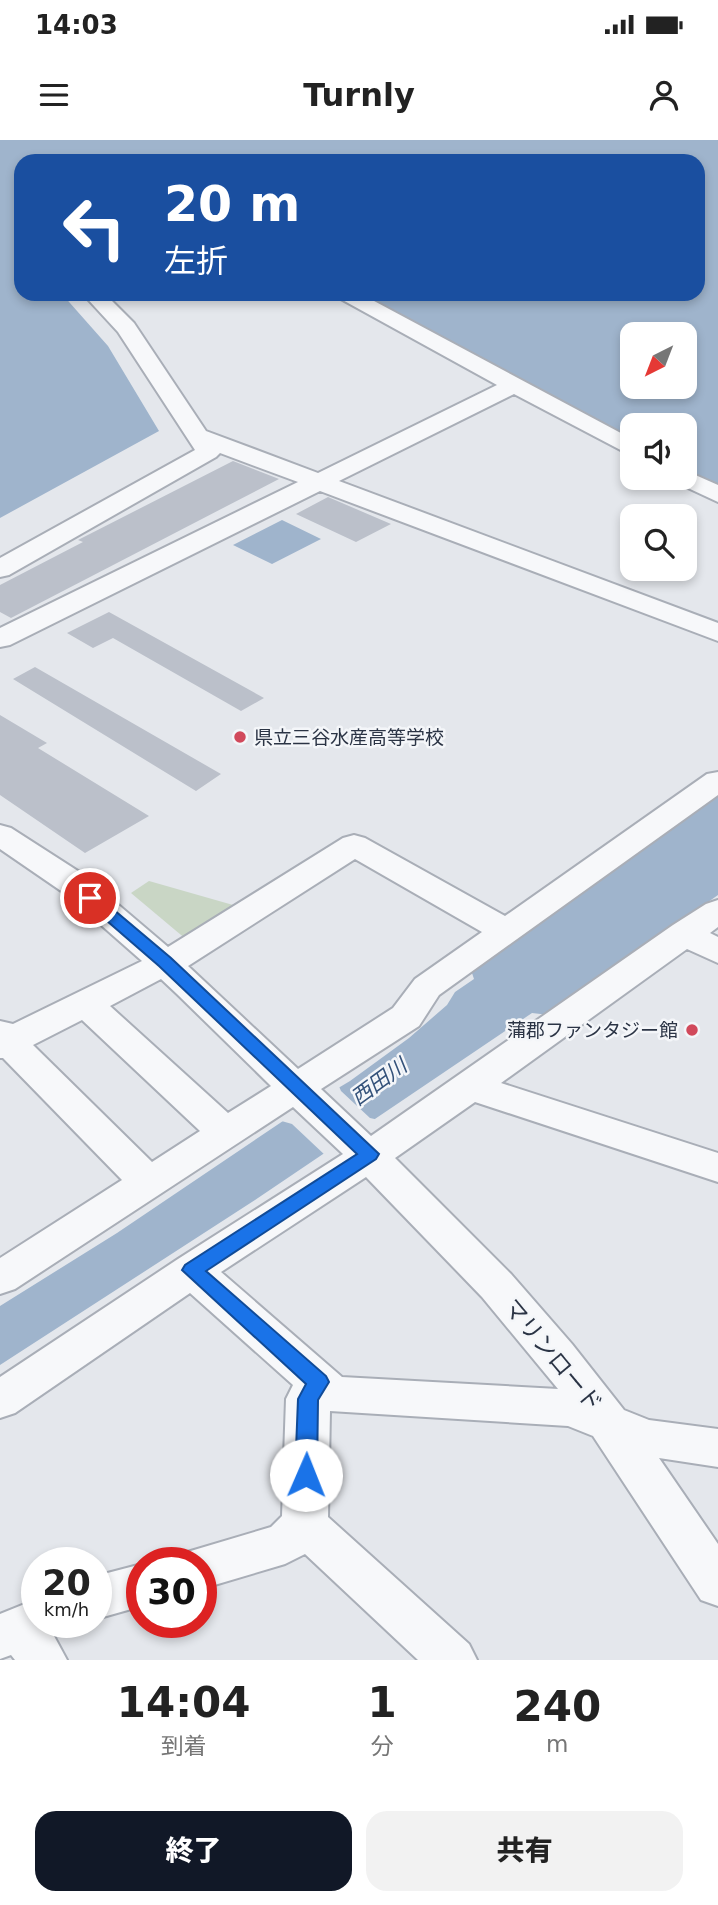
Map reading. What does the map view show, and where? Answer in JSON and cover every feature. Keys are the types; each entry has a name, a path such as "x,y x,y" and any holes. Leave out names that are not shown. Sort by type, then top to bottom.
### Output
{"street":[{"path":"0,569 208,452 126,328 100,301"},
{"path":"359,301 620,442"},
{"path":"0,639 515,385"},
{"path":"195,435 718,633"},
{"path":"697,484 718,495"},
{"path":"0,1278 226,1133 300,1092 406,1017 427,987 718,781"},
{"path":"0,835 77,886 165,962 300,1092"},
{"path":"149,1183 3,1040 85,1003 165,962 233,923 354,845 506,931"},
{"path":"0,1400 365,1152 471,1087 718,911"},
{"path":"685,933 718,952"},
{"path":"85,1003 226,1133"},
{"path":"471,1087 712,1159"},
{"name":"マリンロード","path":"300,1092 365,1152 473,1261 555,1354 657,1489 718,1585"},
{"path":"192,1270 332,1394 570,1408 647,1438 718,1448"},
{"path":"217,1562 285,1543 305,1525 308,1399 318,1382"},
{"path":"305,1525 452,1660"}],"green space":[{"path":"149,881 240,907 187,940 131,893"}],"water":[{"path":"0,140 718,140 718,487 697,476 697,413 620,413 620,435 371,301 705,301 705,154 14,154 14,301 68,301 108,346 159,431 0,518"},
{"path":"282,520 321,539 272,564 233,545"},
{"name":"西田川","path":"718,794 718,895 549,1015 532,1013 255,1200 0,1365 0,1306 117,1233 283,1121 350,1081 409,1038 447,1005 455,992 474,979 471,970"}],"pier":[{"path":"338,1084 341,1091 370,1118 379,1120 326,1156 292,1124 278,1120"}],"building":[{"path":"233,461 279,479 11,618 0,612 0,585 83,542 78,540"},
{"path":"328,497 391,524 356,542 296,514"},
{"path":"109,612 264,698 241,711 113,638 93,648 67,633"},
{"path":"35,667 221,774 196,791 13,679"},
{"path":"0,715 47,743 38,748 149,816 85,853 0,795"}],"place":[{"name":"県立三谷水産高等学校","path":"240,737"},
{"name":"蒲郡ファンタジー館","path":"692,1030"}],"route":[{"path":"90,898 165,962 361,1149 370,1154 192,1270 318,1382 308,1399 306,1475"}]}
